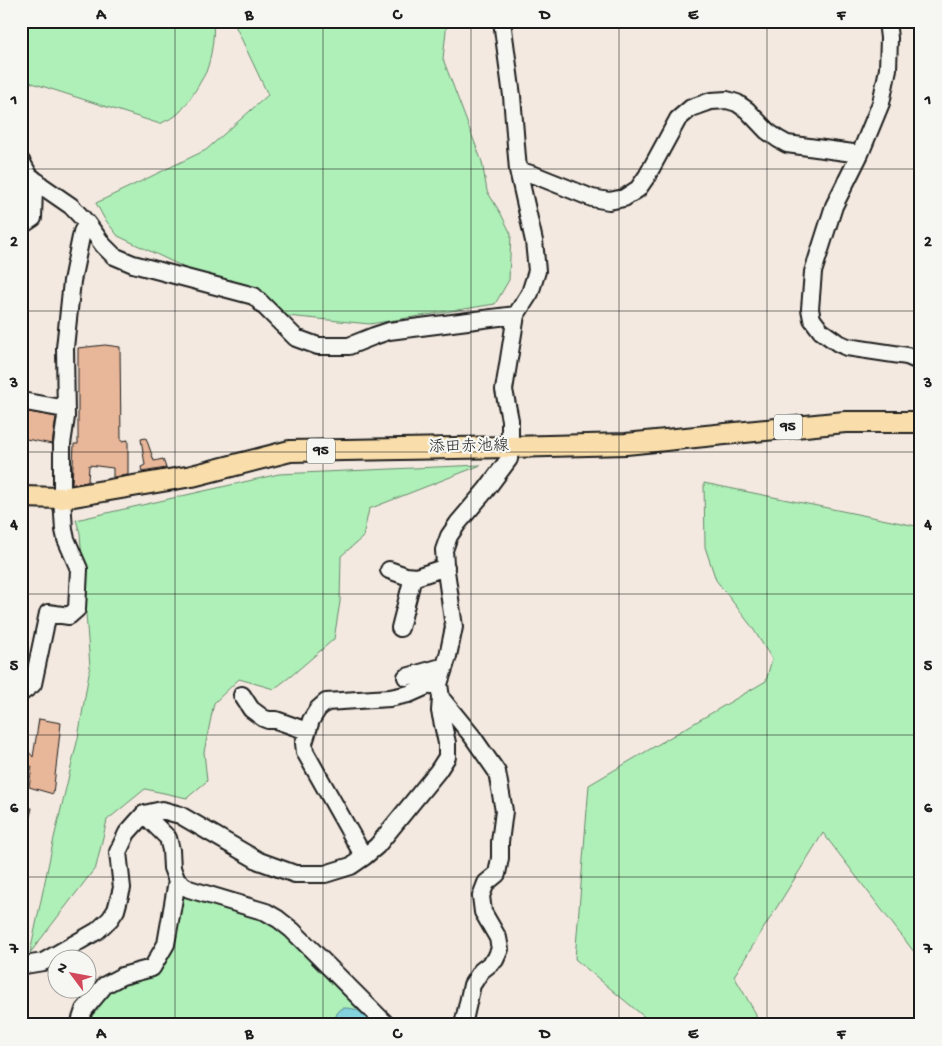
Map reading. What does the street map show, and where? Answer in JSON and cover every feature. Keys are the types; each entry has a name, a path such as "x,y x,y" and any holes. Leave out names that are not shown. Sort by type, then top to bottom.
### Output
{"main road":[{"name":"添田赤池線","path":"21,497 62,498 192,476 290,452 626,444 845,422 921,422"}],"street":[{"path":"21,965 43,962 97,931 110,919 116,910 122,888 118,852 127,833 144,814 162,810 180,815 259,861 295,874 325,874 350,866 377,846 438,771 447,757 448,743 440,711 440,691 454,627 444,550 448,536 509,459 510,420 504,390 516,315 530,293 537,271 534,241 518,170 512,96 502,21"},
{"path":"887,21 889,38 888,69 880,103 860,154 834,206 813,272 810,309 812,319 821,331 838,343 847,347 907,356 921,362"},
{"path":"518,170 592,198 609,201 624,198 638,189 647,176 678,119 691,108 711,100 727,100 737,103 747,110 767,131 778,140 787,144 860,154"},
{"path":"21,161 29,175 71,206 114,256 133,264 254,296 296,338 318,346 349,346 389,332 516,315"},
{"path":"21,226 33,218 34,189 38,182"},
{"path":"21,693 33,684 48,613 69,616 77,609 80,569 66,539 64,530 62,444 66,409 65,348 72,281 82,232 87,223"},
{"path":"21,401 66,409"},
{"path":"388,570 416,577 446,567"},
{"path":"400,628 413,577"},
{"path":"406,677 445,666"},
{"path":"364,856 305,752 304,743 311,720 318,709 326,702 390,698 409,694 427,686 440,691 497,772 504,811 497,874 486,883 481,896 483,912 499,943 495,960 472,985 463,1025"},
{"path":"242,695 251,709 263,718 276,720 307,731"},
{"path":"79,1025 84,1010 105,985 122,976 152,968 166,944 177,881 172,868 168,838 144,814"},
{"path":"177,881 190,889 266,912 278,919 292,930 383,1024"}],"green space":[{"path":"29,21 213,21 213,40 206,72 192,96 178,114 160,124 23,80 21,75 21,34"},
{"path":"233,21 447,21 443,59 482,162 487,191 511,234 509,280 495,304 370,324 287,316 118,236 104,218 96,203 206,150 268,95"},
{"path":"481,465 369,509 363,537 341,556 340,602 334,639 274,689 239,679 214,703 204,752 207,781 187,798 145,789 107,820 96,867 30,953 54,838 78,738 90,667 80,533 76,520 279,474"},
{"path":"704,483 921,527 921,961 823,833 734,976 756,1014 756,1025 654,1025 575,959 589,785 766,681 772,659 752,627 716,580 705,547"},
{"path":"180,891 248,911 287,931 375,1022 370,1025 79,1025 105,985 152,968"}],"water":[{"path":"343,1008 360,1011 373,1022 364,1023 360,1019 354,1025 335,1025 336,1015"}],"building":[{"path":"105,345 120,347 121,441 128,440 128,475 113,477 113,468 89,465 88,482 72,484 74,444 78,444 78,348"},
{"path":"23,411 56,417 52,444 21,438"},
{"path":"146,438 154,461 163,459 166,468 142,472 141,467 145,465 141,439"},
{"path":"39,719 61,723 53,794 29,787 32,766 21,772 21,742 33,757"},
{"path":"21,806 32,808 25,838 21,837"}]}
